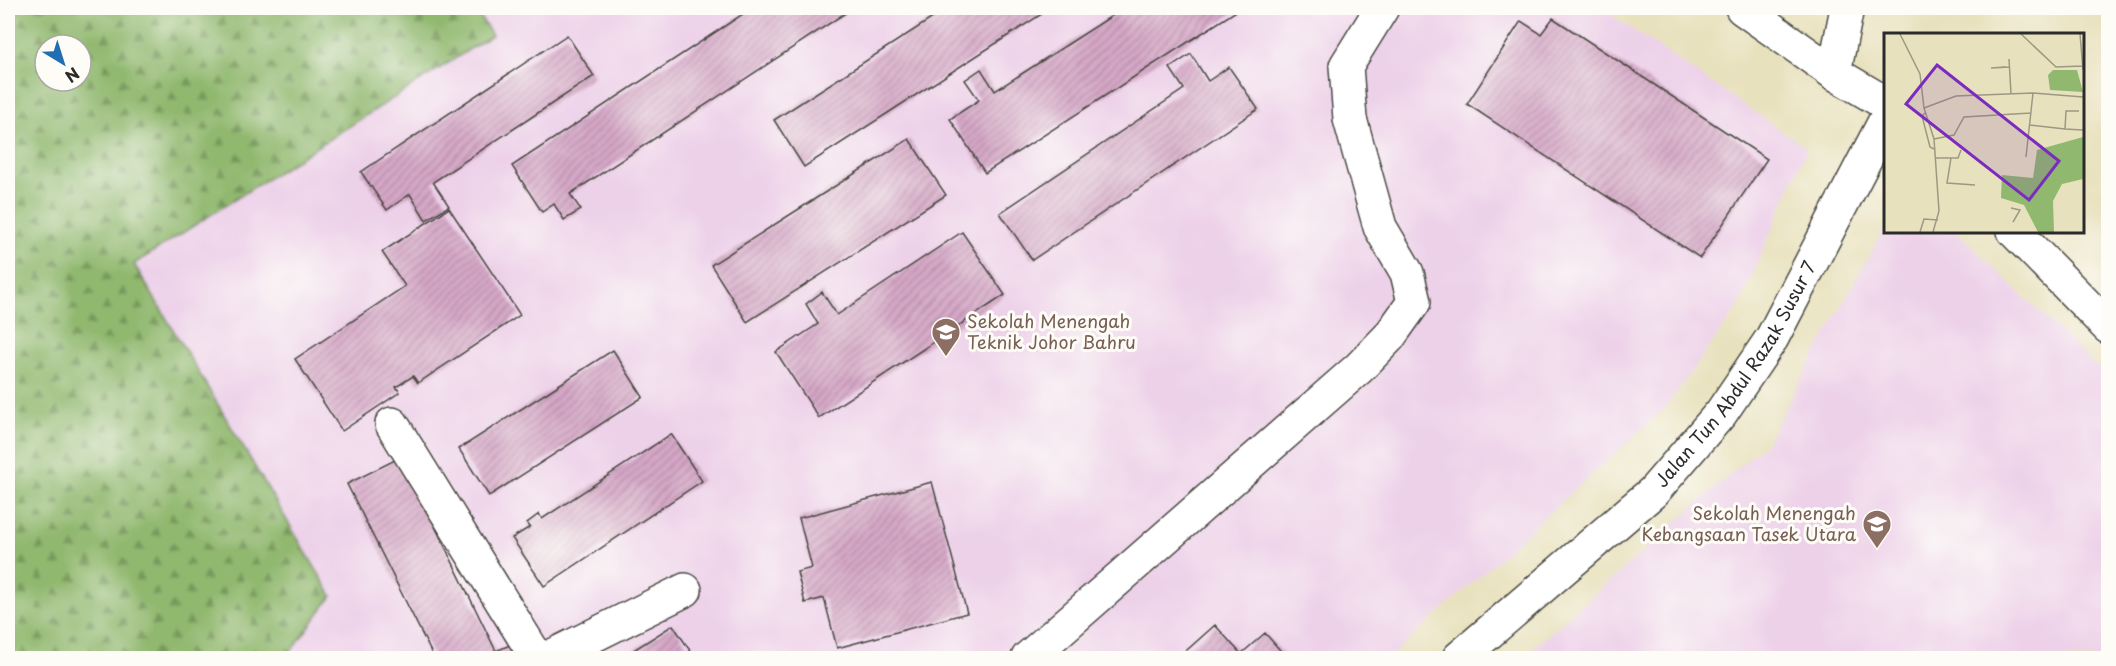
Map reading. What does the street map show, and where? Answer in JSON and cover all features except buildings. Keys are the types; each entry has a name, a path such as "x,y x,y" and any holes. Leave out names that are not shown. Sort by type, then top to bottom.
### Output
{"street":[{"path":"1028,658 1359,368 1389,337 1414,302 1407,273 1380,227 1350,119 1346,66 1382,8"},
{"path":"1742,8 1834,73 1884,102"},
{"path":"1834,73 1847,8"},
{"name":"Jalan Tun Abdul Razak Susur 7","path":"1459,658 1653,492 1721,413 1772,338 1884,124"},
{"path":"2015,232 2109,327"},
{"path":"392,424 537,658"},
{"path":"548,658 685,590"}],"shaded area":[{"name":"Sekolah Menengah Teknik Johor Bahru","path":"474,8 1601,8 1807,148 1739,306 1665,408 1389,658 286,658 332,596 134,264 492,35"},
{"name":"Sekolah Menengah Kebangsaan Tasek Utara","path":"1884,229 1884,232 1957,232 2108,378 2108,658 1522,658 1767,442"}],"green space":[{"path":"8,8 474,8 492,35 134,264 332,596 286,658 8,658"}],"place":[{"name":"Sekolah Menengah Teknik Johor Bahru","path":"946,358"},
{"name":"Sekolah Menengah Kebangsaan Tasek Utara","path":"1877,550"}]}
